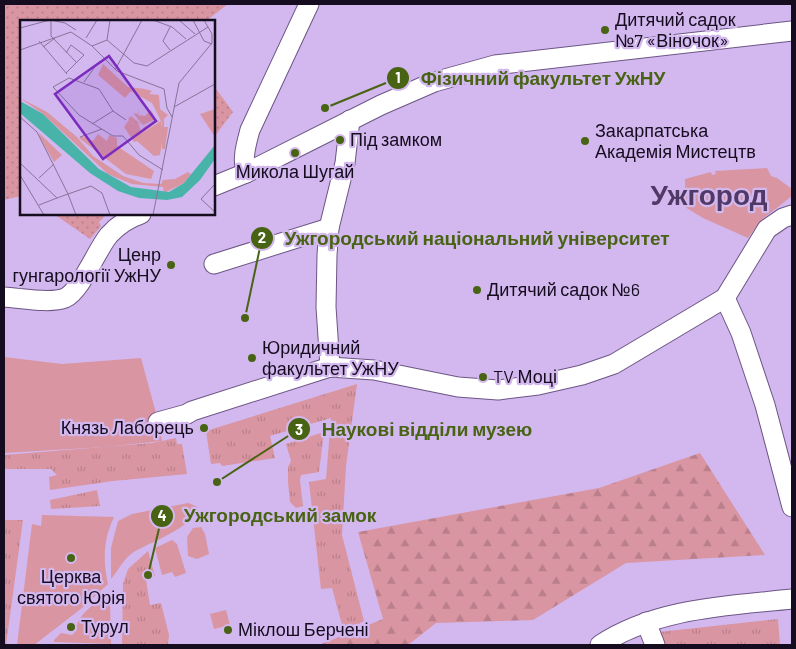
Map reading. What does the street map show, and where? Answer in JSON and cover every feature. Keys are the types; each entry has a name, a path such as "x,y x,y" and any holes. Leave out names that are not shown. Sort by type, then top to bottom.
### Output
{"street":[{"path":"246,173 244,151 250,130 309,4"},
{"path":"215,186 246,173 402,95 434,82 495,65 792,31"},
{"path":"330,367 326,280 329,228 345,163 350,120"},
{"path":"4,297 52,301 67,297 77,286 109,235 118,226 139,215"},
{"path":"158,422 330,367 374,370 458,387 498,390 538,385 614,364 725,298 767,229 783,218 792,215"},
{"path":"214,264 329,228"},
{"path":"725,298 741,333 765,406 792,507"},
{"path":"600,645 628,629 671,615 792,599"},
{"path":"646,622 655,645"}],"green space":[{"path":"4,4 228,4 207,20 20,20 20,196 4,200"},
{"path":"215,87 233,112 215,136"},
{"path":"767,168 771,176 792,189 792,196 761,220 748,238 703,218 685,207 685,179 711,172 712,175 716,174 715,171"},
{"path":"55,215 104,215 99,222 101,226 90,239"},
{"path":"4,357 62,364 141,358 162,441 105,447 4,453"},
{"path":"357,384 346,466 342,535 364,621 344,632 332,588 321,589 309,482 326,479 331,418 270,436 275,458 222,466 220,463 211,464 206,431"},
{"path":"324,432 319,472 301,475 303,506 296,508 290,502 288,467 291,461 286,444"},
{"path":"176,438 177,444 182,444 187,474 113,481 50,490 49,477 57,475 51,469 4,469 4,455 152,443"},
{"path":"700,453 765,555 626,563 533,620 436,623 408,645 319,645 383,619 358,532 599,488"},
{"path":"97,490 100,506 51,509 50,500"},
{"path":"188,503 198,507 194,515 187,522 179,529 131,554 125,559 111,579 111,548 118,521 132,514"},
{"path":"42,515 114,517 110,525 105,550 108,584 82,608 34,645 17,645 32,524 41,526"},
{"path":"4,520 23,520 6,645 4,645"},
{"path":"201,527 205,534 209,554 197,559 188,556 187,537 193,528"},
{"path":"172,540 177,544 186,573 175,577 172,572 162,575 155,548"},
{"path":"148,551 155,576 146,580 150,605 161,603 169,635 168,645 122,645 123,584 128,569"},
{"path":"106,596 110,601 111,644 54,642 61,633 72,635 77,630 77,625 85,612 101,597"},
{"path":"226,610 230,625 214,629 210,614"},
{"path":"778,619 780,645 662,645 659,632"}],"place":[{"name":"Дитячий садок №7 «Віночок»","path":"605,30"},
{"name":"Фізичний факультет УжНУ","path":"325,108"},
{"name":"Під замком","path":"340,140"},
{"name":"Закарпатська Академія Мистецтв","path":"585,141"},
{"name":"Микола Шугай","path":"295,153"},
{"name":"Ценр гунгарології УжНУ","path":"171,265"},
{"name":"Дитячий садок №6","path":"477,290"},
{"name":"Ужгородський національний університет","path":"245,318"},
{"name":"Юридичний факультет УжНУ","path":"252,358"},
{"name":"TV Моці","path":"483,377"},
{"name":"Князь Лаборець","path":"204,428"},
{"name":"Наукові відділи музею","path":"217,482"},
{"name":"Церква святого Юрія","path":"71,558"},
{"name":"Ужгородський замок","path":"148,575"},
{"name":"Турул","path":"71,627"},
{"name":"Міклош Берчені","path":"228,630"}],"district":[{"name":"Ужгород","path":"709,195"}]}
